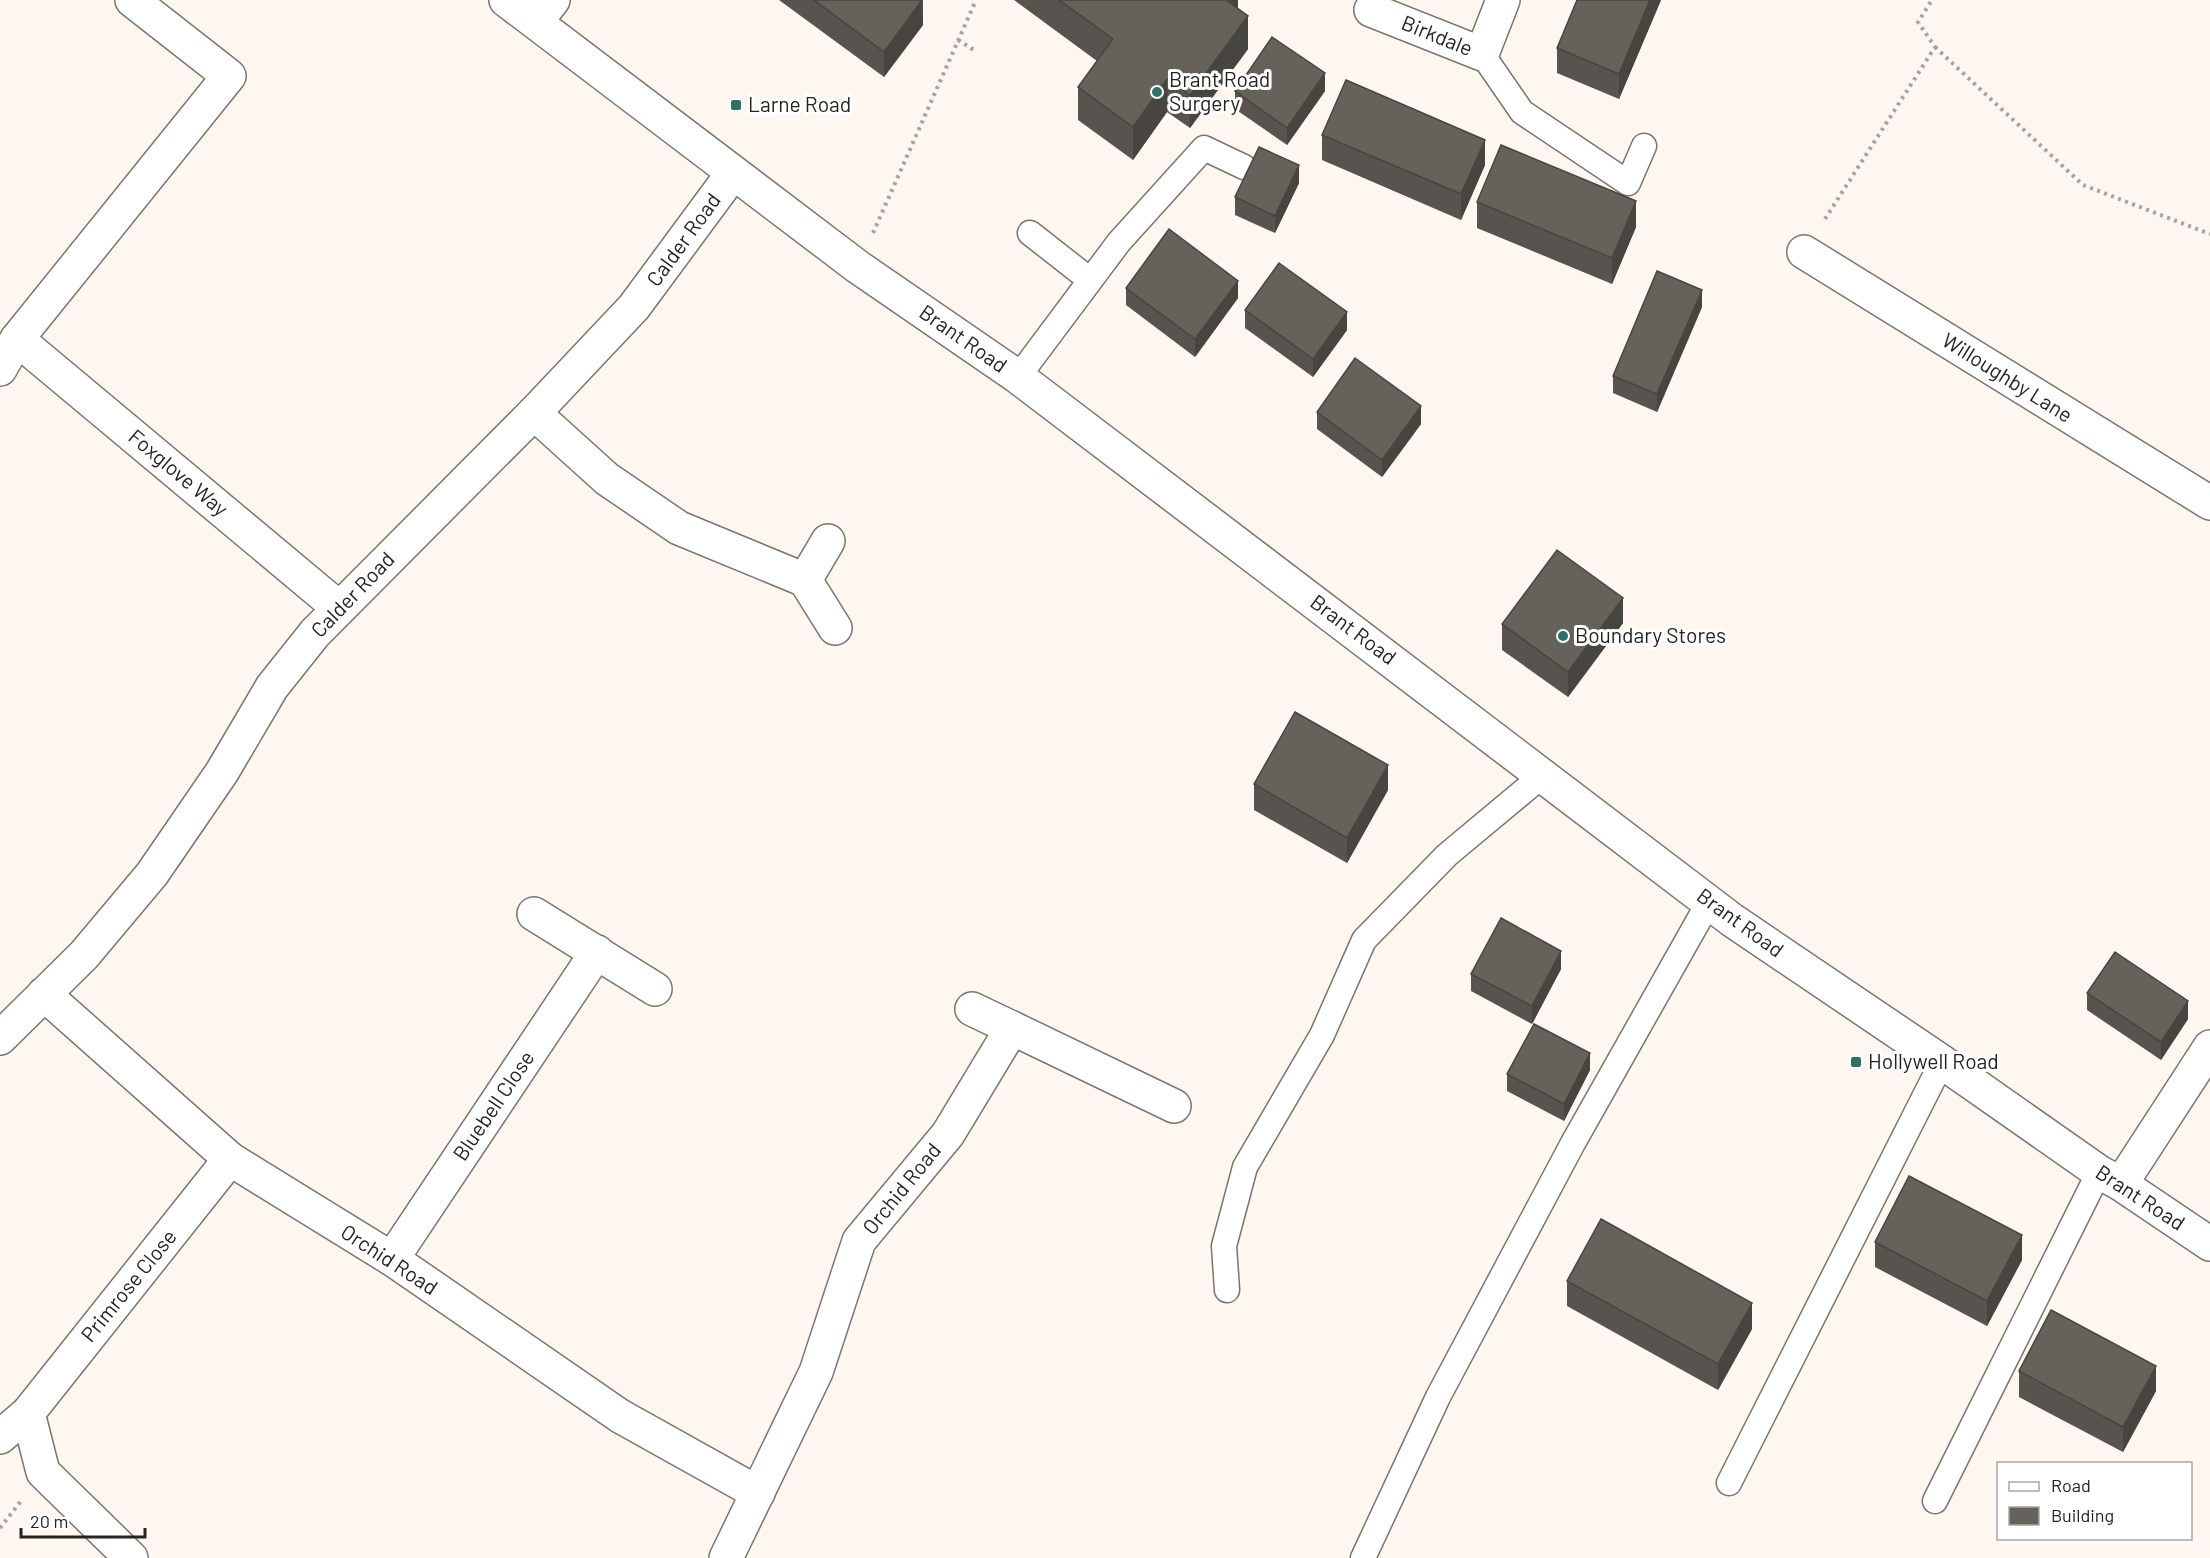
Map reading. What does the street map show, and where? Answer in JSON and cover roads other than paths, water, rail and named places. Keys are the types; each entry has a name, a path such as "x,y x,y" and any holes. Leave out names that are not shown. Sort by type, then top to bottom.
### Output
{"street":[{"path":"0,369 17,339 229,76 132,0"},
{"name":"Brant Road","path":"506,0 544,11 733,172 858,267 1018,377 1732,920 2210,1244"},
{"name":"Birkdale","path":"1371,10 1482,54 1503,0"},
{"name":"Calder Road","path":"0,1038 84,955 152,874 222,772 272,687 315,633 534,413 634,307 733,172"},
{"name":"Willoughby Lane","path":"1804,252 2210,503"},
{"name":"Foxglove Way","path":"17,339 339,608"},
{"path":"534,413 607,479 679,528 805,580 835,628"},
{"path":"805,580 828,541"},
{"path":"534,914 656,989"},
{"name":"Bluebell Close","path":"392,1259 597,952"},
{"name":"Orchid Road","path":"44,994 230,1159 392,1259 620,1416 758,1493"},
{"path":"972,1009 1174,1106"},
{"name":"Orchid Road","path":"726,1558 816,1372 859,1241 948,1134 1012,1028"},
{"path":"2110,1178 2210,1047"},
{"name":"Primrose Close","path":"0,1437 28,1413 230,1159"},
{"path":"28,1413 43,1472 131,1558"}],"lane":[{"path":"1482,54 1522,112 1628,183 1644,146"},
{"path":"1018,377 1119,242 1204,148 1244,167"},
{"path":"1030,233 1090,280"},
{"path":"1227,1290 1224,1246 1245,1167 1322,1035 1364,940 1447,855 1543,775"},
{"path":"1363,1558 1444,1386 1573,1143 1709,902"},
{"path":"1729,1483 1942,1062"},
{"path":"1935,1501 2110,1178"}],"place":[{"name":"Brant Road Surgery","path":"1157,92"},
{"name":"Larne Road","path":"736,105"},
{"name":"Boundary Stores","path":"1563,636"},
{"name":"Hollywell Road","path":"1856,1062"}]}
